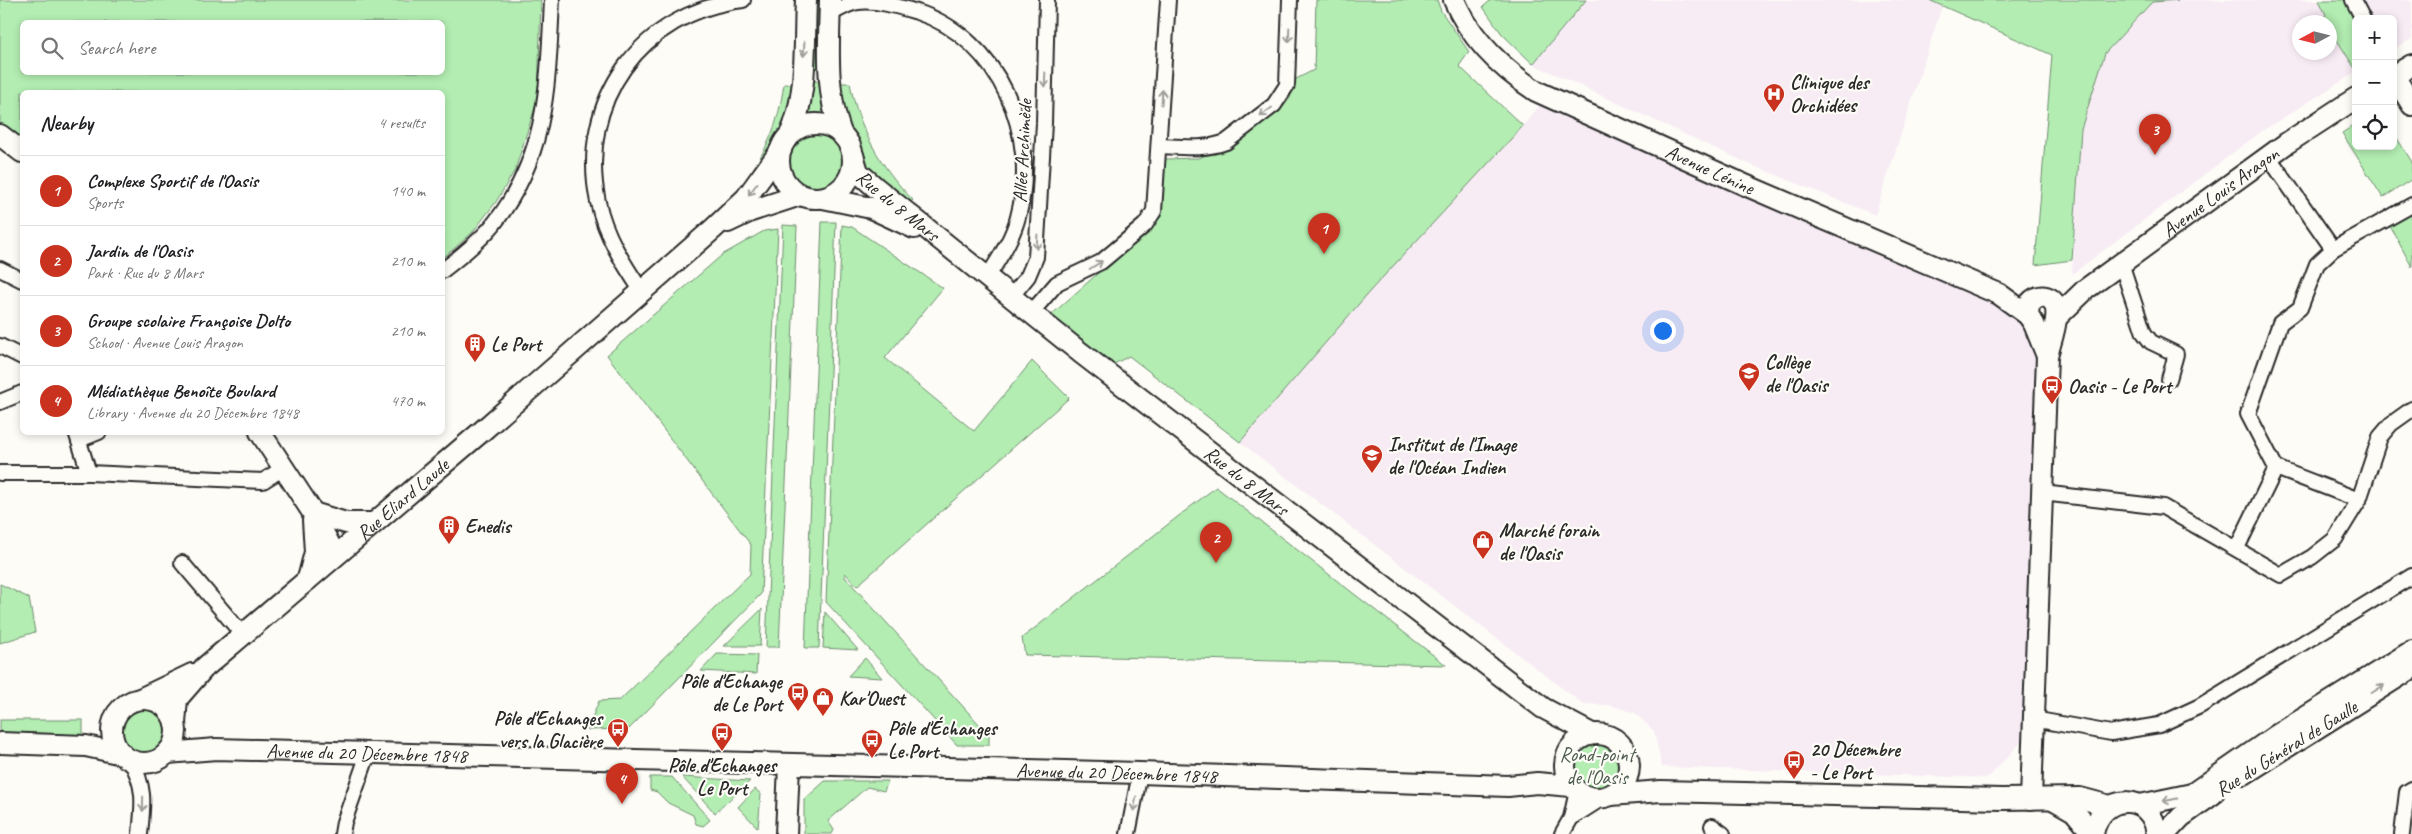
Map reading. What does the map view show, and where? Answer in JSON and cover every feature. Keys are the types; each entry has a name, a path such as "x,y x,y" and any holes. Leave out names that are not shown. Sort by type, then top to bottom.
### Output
{"main road":[{"path":"806,0 797,121 785,143 780,160 785,180 800,194 809,198 823,198 834,194 843,187 849,178 852,155 841,133 831,97 828,64 830,7"},
{"name":"Avenue Lénine","path":"1454,0 1463,19 1486,50 1510,73 1536,91 1745,186 2043,312"},
{"path":"2397,73 2412,65"},
{"path":"2397,80 2412,106"},
{"name":"Avenue Louis Aragon","path":"2043,312 2086,288 2268,156 2352,101"},
{"path":"785,143 798,130 820,124 841,133"},
{"path":"0,135 20,150"},
{"name":"Rue Eliard Laude","path":"176,728 177,698 204,668 373,522 481,432 713,229 746,198 785,143"},
{"name":"Rue du 8 Mars","path":"852,155 858,172 1030,313 1543,708 1592,734"},
{"name":"Rue Eliard Laude","path":"713,229 752,211 800,194"},
{"name":"Rue du 8 Mars","path":"823,198 871,208 903,221 952,250"},
{"path":"2031,799 2046,356 2043,312"},
{"path":"262,435 282,469 313,513 334,556"},
{"path":"313,513 346,523 373,522"},
{"path":"308,579 314,561 313,513"},
{"path":"314,535 318,549 323,554 334,556"},
{"name":"Rue du Général de Gaulle","path":"2110,806 2130,802 2140,806 2192,794 2277,735 2412,651"},
{"name":"Rue Eliard Laude","path":"140,700 204,668"},
{"name":"Rue du Général de Gaulle","path":"2165,834 2181,817 2214,793 2412,668"},
{"path":"130,762 113,736 113,726 120,710 132,702 140,700 157,702 165,707 176,728 216,749"},
{"name":"Rue du 8 Mars","path":"1543,708 1557,724 1570,774"},
{"path":"86,746 113,726"},
{"path":"0,743 86,746 130,762 152,762 172,748 176,728"},
{"path":"1662,790 1640,781 1628,766 1623,747 1616,740 1607,735 1592,734 1578,740 1570,774 1585,796 1607,796 1662,790 2031,799 2080,798 2110,806"},
{"path":"167,753 216,749"},
{"name":"Avenue du 20 Décembre 1848","path":"216,749 1140,773 1508,786 1537,783 1570,774"},
{"path":"786,834 788,765"},
{"path":"1607,796 1623,784 1628,766"},
{"path":"2053,799 2074,811 2093,834"},
{"path":"2093,834 2098,818 2110,806"},
{"path":"2140,806 2153,817 2157,834"}],"street":[{"path":"445,268 492,226 508,205 524,174 540,132 547,96 552,0"},
{"path":"642,290 613,246 598,202 594,152 603,107 625,66 658,33 678,18 701,9 743,0"},
{"name":"Allée Archimède","path":"1011,297 1028,276 1036,257 1044,123 1047,0"},
{"path":"1030,313 1057,283 1101,262 1150,218 1156,203 1168,0"},
{"path":"1159,146 1196,147 1219,145 1226,142 1274,105 1287,85 1290,0"},
{"path":"2353,0 2361,15"},
{"path":"830,7 857,2 884,2 932,17 963,38 985,59 1004,85 1017,117 1022,150 1023,181 1019,217 1008,246 986,278"},
{"path":"2268,156 2333,249"},
{"path":"2359,500 2276,468 2248,414 2280,323 2300,308 2317,264 2333,249 2412,205"},
{"path":"2122,263 2144,333 2151,342 2176,354 2169,379"},
{"path":"0,269 20,279"},
{"path":"0,346 20,356"},
{"path":"0,402 20,394"},
{"path":"2042,493 2163,507 2281,575 2312,557 2335,539 2359,500 2380,438 2391,424 2412,409"},
{"path":"78,436 90,473"},
{"path":"2237,548 2276,468"},
{"path":"0,473 90,473 263,481 282,469"},
{"path":"182,563 243,635"},
{"path":"2033,719 2111,733 2159,724 2200,706 2412,576"},
{"path":"342,834 344,822 368,754"},
{"path":"130,762 143,803 140,834"},
{"path":"1128,834 1140,773"},
{"path":"1570,774 1571,818"},
{"path":"2402,834 2409,814 2407,792 2412,789"},
{"path":"1562,834 1571,818 1607,796"}],"shaded area":[{"name":"Clinique des Orchidées","path":"1586,0 1929,0 1942,6 1875,215 1747,163 1533,64"},
{"path":"2178,0 2412,0 2412,39 2397,47 2397,15 2352,15 2352,75 2262,131 2072,274 2081,129 2105,52 2152,2"},
{"path":"1543,101 2013,309 2039,350 2022,741 1988,778 1662,767 1654,731 1635,713 1610,705 1583,704 1240,442 1370,291 1523,126"}],"green space":[{"path":"0,0 541,0 538,98 515,170 496,202 472,233 445,256 445,90 20,90 20,141 0,126"},
{"path":"812,0 825,0 823,69 809,68"},
{"path":"1316,0 1437,0 1441,11 1469,52 1459,66 1523,126 1370,291 1240,442 1129,356 1114,364 1050,316 1161,217 1165,159 1198,158 1227,148 1279,112 1290,98 1296,79 1314,70"},
{"path":"1491,0 1586,0 1533,64 1502,34 1483,7"},
{"path":"1929,0 2178,0 2152,2 2105,53 2081,129 2072,260 2035,265 2052,55"},
{"path":"2319,0 2345,0 2352,16 2352,64 2337,40 2337,15 2326,15"},
{"path":"810,81 822,81 831,119 804,119"},
{"path":"838,83 850,83 859,115 872,146 901,188 913,200 907,206 877,183 862,164 848,130"},
{"path":"784,84 793,84 790,116 769,157 750,181 747,178 762,155 776,122"},
{"path":"2352,127 2352,149 2342,133"},
{"path":"816,132 832,137 840,145 845,161 840,177 832,185 816,190 800,185 792,177 787,161 792,145 800,137"},
{"path":"2397,138 2412,162 2412,179 2383,198 2353,150 2397,150"},
{"path":"2412,212 2412,267 2390,226"},
{"path":"822,222 836,222 819,648 805,648"},
{"path":"783,225 797,226 779,647 766,647"},
{"path":"842,225 852,227 943,288 885,358 974,431 1032,361 1069,398 857,586 845,573 845,577 989,735 989,745 957,745 826,602"},
{"path":"778,229 761,594 629,729 587,730 599,701 620,700 750,574 751,545 607,355 722,255 764,231"},
{"path":"1216,487 1446,665 1025,655 1022,638"},
{"path":"0,584 29,598 35,632 0,643"},
{"path":"762,609 760,646 724,646"},
{"path":"825,612 858,650 823,648"},
{"path":"717,654 757,655 756,674 701,671"},
{"path":"865,658 882,678 848,676"},
{"path":"138,700 150,700 166,709 173,719 175,731 173,743 166,753 150,762 138,762 127,757 118,748 113,737 113,725 118,714 127,705"},
{"path":"0,720 83,720 83,736 0,736"},
{"name":"Rond-point de l'Oasis","path":"1597,733 1615,739 1623,747 1629,765 1623,783 1615,791 1597,797 1579,791 1571,783 1565,765 1571,747 1579,739"},
{"path":"650,777 672,777 710,820 703,826 696,824 693,815 668,803 657,792 650,790"},
{"path":"682,777 750,781 715,813"},
{"path":"825,781 888,781 884,791 867,787 828,821 834,830 832,834 804,834 804,800"},
{"path":"755,789 761,794 758,828 738,807"}],"place":[{"name":"Clinique des Orchidées","path":"1774,113"},
{"name":"Groupe scolaire Françoise Dolto","path":"2155,155"},
{"name":"Complexe Sportif de l'Oasis","path":"1324,254"},
{"name":"Le Port","path":"475,363"},
{"name":"Collège de l'Oasis","path":"1749,392"},
{"name":"Oasis - Le Port","path":"2052,405"},
{"name":"Institut de l'Image de l'Océan Indien","path":"1372,474"},
{"name":"Enedis","path":"449,545"},
{"name":"Marché forain de l'Oasis","path":"1483,560"},
{"name":"Jardin de l'Oasis","path":"1216,563"},
{"name":"Pôle d'Echange de Le Port","path":"798,712"},
{"name":"Kar'Ouest","path":"823,717"},
{"name":"Pôle d'Echanges vers la Glacière","path":"618,748"},
{"name":"Pôle d'Echanges Le Port","path":"722,752"},
{"name":"Pôle d'Échanges Le Port","path":"872,759"},
{"name":"20 Décembre - Le Port","path":"1794,780"},
{"name":"Médiathèque Benoîte Boulard","path":"622,804"}]}
